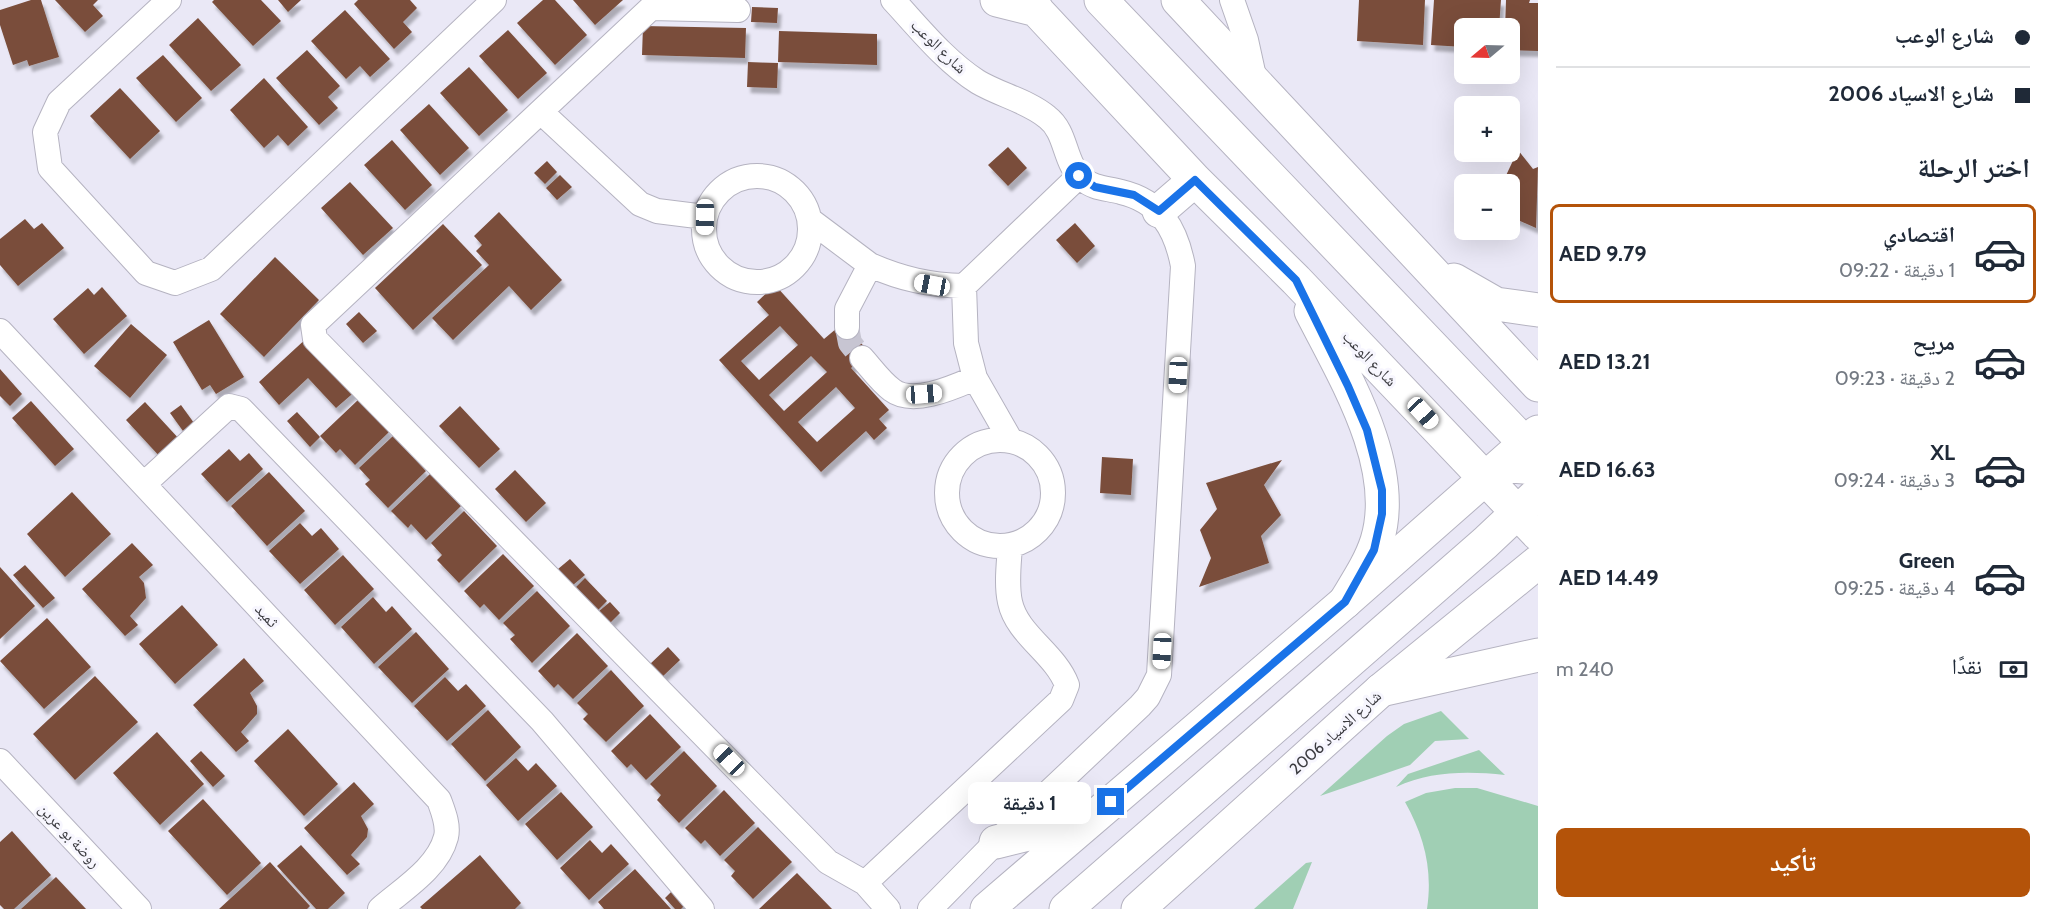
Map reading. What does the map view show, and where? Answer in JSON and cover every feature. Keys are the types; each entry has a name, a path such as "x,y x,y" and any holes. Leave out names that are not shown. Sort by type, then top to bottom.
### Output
{"main road":[{"path":"997,0 1032,5"},
{"path":"987,909 1345,602 1484,478 1510,466 1535,450 1101,0"},
{"path":"1178,0 1538,385"},
{"name":"شارع الوعب","path":"1032,5 1195,180 1296,280 1484,478 1531,513"},
{"path":"1167,223 1195,180"},
{"path":"1414,254 1481,298 1512,308 1538,310"},
{"path":"1296,280 1355,400 1367,430 1382,490 1381,520 1374,550 1345,602"},
{"path":"1066,909 1531,513"},
{"name":"شارع الاسياد 2006","path":"1138,909 1381,690 1538,562"},
{"path":"1381,690 1538,656"},
{"path":"996,842 1093,818"}],"street":[{"path":"169,0 59,102 45,132 50,168 146,273 175,283 211,269 494,0"},
{"name":"شارع الوعب","path":"892,0 955,64 1000,95 1048,118 1064,139 1070,160 1079,176"},
{"path":"1232,0 1246,40 1255,83"},
{"path":"738,10 660,6 651,8 313,325 315,339 828,862 865,883 888,909"},
{"path":"541,112 640,204 657,212 705,217"},
{"path":"748,176 769,177 788,185 802,200 810,220 809,241 801,260 786,274 767,281 746,281 727,273 712,257 705,238 705,217 714,198 729,184 748,176"},
{"path":"810,220 870,265 909,281 932,285 964,286 1079,176 1095,187 1134,195 1167,223 1183,267 1159,675 1148,697 1140,706 996,842 930,909"},
{"path":"847,327 847,309 870,265"},
{"path":"964,286 966,343 975,378 1011,441"},
{"name":"ثميد","path":"0,331 439,800 446,819 446,836 438,855 427,869 380,909"},
{"path":"862,358 893,391 911,395 936,394 975,378"},
{"path":"144,484 229,406 241,409 542,721 702,909"},
{"path":"990,440 1011,441 1030,449 1044,464 1052,483 1053,504 1044,523 1030,538 1010,546 990,545 971,537 956,522 948,503 948,482 956,463 971,448 990,440"},
{"path":"865,883 1061,700 1067,685 1061,669 1016,619 1010,602 1010,546"},
{"name":"روضة بو عرين","path":"1,764 139,909"}],"green space":[{"path":"1441,711 1469,739 1435,741 1410,765 1320,796 1387,736 1404,724"},
{"path":"1479,750 1505,775 1477,773 1436,775 1396,787 1408,774"},
{"path":"1455,788 1477,788 1538,806 1538,909 1427,909 1428,867 1422,840 1405,802 1426,793"},
{"path":"1312,862 1293,909 1254,909 1306,863"}],"building":[{"path":"31,0 41,0 59,57 29,66 27,60 13,65 0,25 0,10"},
{"path":"55,0 98,0 93,5 103,16 85,32"},
{"path":"214,0 261,0 281,21 253,46 212,2"},
{"path":"278,0 301,0 288,12"},
{"path":"358,0 410,0 417,8 403,22 412,32 394,49 354,4"},
{"path":"543,0 555,0 587,35 555,65 517,23"},
{"path":"573,0 623,0 595,25"},
{"path":"1359,0 1425,0 1423,45 1357,41"},
{"path":"1434,0 1501,0 1500,18 1454,18 1454,46 1431,45"},
{"path":"1506,0 1530,0 1529,3 1538,3 1538,51 1520,50 1520,18 1505,18"},
{"path":"752,7 778,8 777,23 751,22"},
{"path":"345,10 390,59 370,77 360,66 346,79 311,41"},
{"path":"198,18 241,65 211,91 169,45"},
{"path":"643,26 746,28 745,58 642,55"},
{"path":"508,30 547,73 518,99 479,56"},
{"path":"779,31 877,34 877,65 778,62"},
{"path":"307,50 340,86 328,97 338,108 319,125 276,78"},
{"path":"163,55 202,98 176,122 136,78"},
{"path":"748,62 778,63 777,88 747,87"},
{"path":"469,67 508,110 479,136 440,93"},
{"path":"264,78 308,127 288,146 278,135 264,148 230,110"},
{"path":"120,88 160,131 130,159 90,116"},
{"path":"429,104 469,148 440,175 400,130"},
{"path":"392,140 432,185 405,210 364,165"},
{"path":"1008,147 1027,168 1008,186 988,165"},
{"path":"1520,153 1533,169 1538,167 1536,228 1520,221 1520,174 1507,174 1512,162 1520,162"},
{"path":"547,161 557,172 545,184 534,173"},
{"path":"560,175 572,187 557,200 546,188"},
{"path":"350,182 393,228 363,255 321,208"},
{"path":"499,212 562,280 531,310 509,286 453,340 432,318 489,265 476,251 482,245 474,236"},
{"path":"25,219 34,229 42,223 64,248 18,286 0,265 0,239"},
{"path":"1075,223 1095,246 1077,263 1056,240"},
{"path":"443,224 482,265 413,330 375,288"},
{"path":"275,257 319,300 264,357 220,314"},
{"path":"775,285 824,339 843,323 869,352 851,368 889,410 879,419 887,428 874,440 866,431 821,472 719,360 769,315 757,302","holes":["780,326 798,345 759,380 741,361","811,356 827,372 784,411 769,395","836,387 855,408 817,442 798,422"]},
{"path":"102,287 127,316 84,354 53,319 88,288 94,295"},
{"path":"359,312 377,331 363,343 346,324"},
{"path":"209,320 244,377 216,394 210,385 202,390 173,342"},
{"path":"131,324 167,355 130,398 94,366"},
{"path":"309,336 358,389 336,408 308,378 279,405 259,382"},
{"path":"0,369 22,394 10,406 0,396"},
{"path":"359,399 390,431 355,465 340,449 336,453 320,436"},
{"path":"31,401 74,449 55,466 12,418"},
{"path":"145,402 181,441 162,459 126,420"},
{"path":"181,405 194,423 183,431 170,413"},
{"path":"460,406 500,449 479,468 439,426"},
{"path":"297,412 320,437 310,447 287,421"},
{"path":"393,436 426,471 388,508 365,484 370,480 359,468"},
{"path":"229,449 240,461 249,453 263,469 227,502 201,474"},
{"path":"1102,457 1133,459 1131,495 1100,493"},
{"path":"1282,460 1264,485 1281,515 1261,536 1269,563 1199,587 1211,558 1200,530 1217,509 1206,483"},
{"path":"515,470 546,503 526,522 495,489"},
{"path":"269,472 305,511 267,546 231,506"},
{"path":"430,474 461,506 426,540 411,524 408,528 391,511"},
{"path":"72,492 111,534 65,577 27,534"},
{"path":"464,511 497,546 459,583 437,560 442,555 431,543"},
{"path":"300,523 312,536 321,528 339,549 300,584 269,551"},
{"path":"132,543 153,565 139,577 144,583 146,598 130,616 138,625 125,636 82,589"},
{"path":"503,554 534,586 499,620 484,604 480,608 464,591"},
{"path":"343,555 374,589 335,625 304,590"},
{"path":"570,559 585,575 573,585 558,569"},
{"path":"25,565 55,598 43,608 13,575"},
{"path":"0,567 35,606 0,639"},
{"path":"585,578 607,601 596,612 574,589"},
{"path":"537,591 570,626 532,663 510,639 515,635 503,623"},
{"path":"373,597 386,612 392,606 412,629 374,664 341,627"},
{"path":"610,602 620,613 609,624 598,612"},
{"path":"182,605 218,645 175,684 139,644"},
{"path":"47,618 91,667 44,709 0,661"},
{"path":"416,632 449,669 412,703 378,667"},
{"path":"577,633 608,666 573,699 558,684 554,688 538,671"},
{"path":"668,647 680,660 661,678 649,665"},
{"path":"244,658 264,681 250,693 257,706 257,714 241,732 249,741 236,752 193,705"},
{"path":"611,670 644,706 606,742 583,719 588,714 577,703"},
{"path":"95,676 138,722 75,780 33,734"},
{"path":"445,677 458,691 466,684 486,706 447,741 414,706"},
{"path":"488,710 521,747 485,781 451,744"},
{"path":"650,714 681,747 646,780 631,764 627,768 611,751"},
{"path":"288,729 338,784 304,816 254,761"},
{"path":"157,732 204,784 160,825 113,773"},
{"path":"201,751 225,776 213,787 190,761"},
{"path":"684,751 717,786 679,823 657,800 661,795 650,784"},
{"path":"516,758 528,771 536,763 557,786 518,821 486,785"},
{"path":"354,782 374,804 361,816 368,829 367,837 351,855 360,864 347,875 304,828"},
{"path":"724,790 755,823 720,856 705,840 701,844 685,828"},
{"path":"561,792 593,827 557,860 525,824"},
{"path":"203,799 261,863 227,895 168,831"},
{"path":"758,827 792,862 753,899 731,876 735,871 724,860"},
{"path":"12,831 51,875 14,909 4,909 0,905 0,842"},
{"path":"590,840 602,853 611,844 629,864 589,900 560,868"},
{"path":"301,845 345,893 328,909 316,909 277,866"},
{"path":"480,855 521,903 515,909 422,909 420,907"},
{"path":"270,862 310,906 307,909 219,909"},
{"path":"635,869 671,909 604,909 598,902"},
{"path":"797,873 832,909 759,909"},
{"path":"56,877 86,909 21,909"},
{"path":"675,888 688,902 681,909 675,909 665,898"}],"tunnel":[{"path":"847,327 850,343 862,358"}],"route":[{"path":"1079,176 1095,187 1134,195 1159,211 1195,180 1296,280 1355,400 1367,430 1382,490 1382,514 1378,538 1369,561 1345,602 1111,802"}]}
